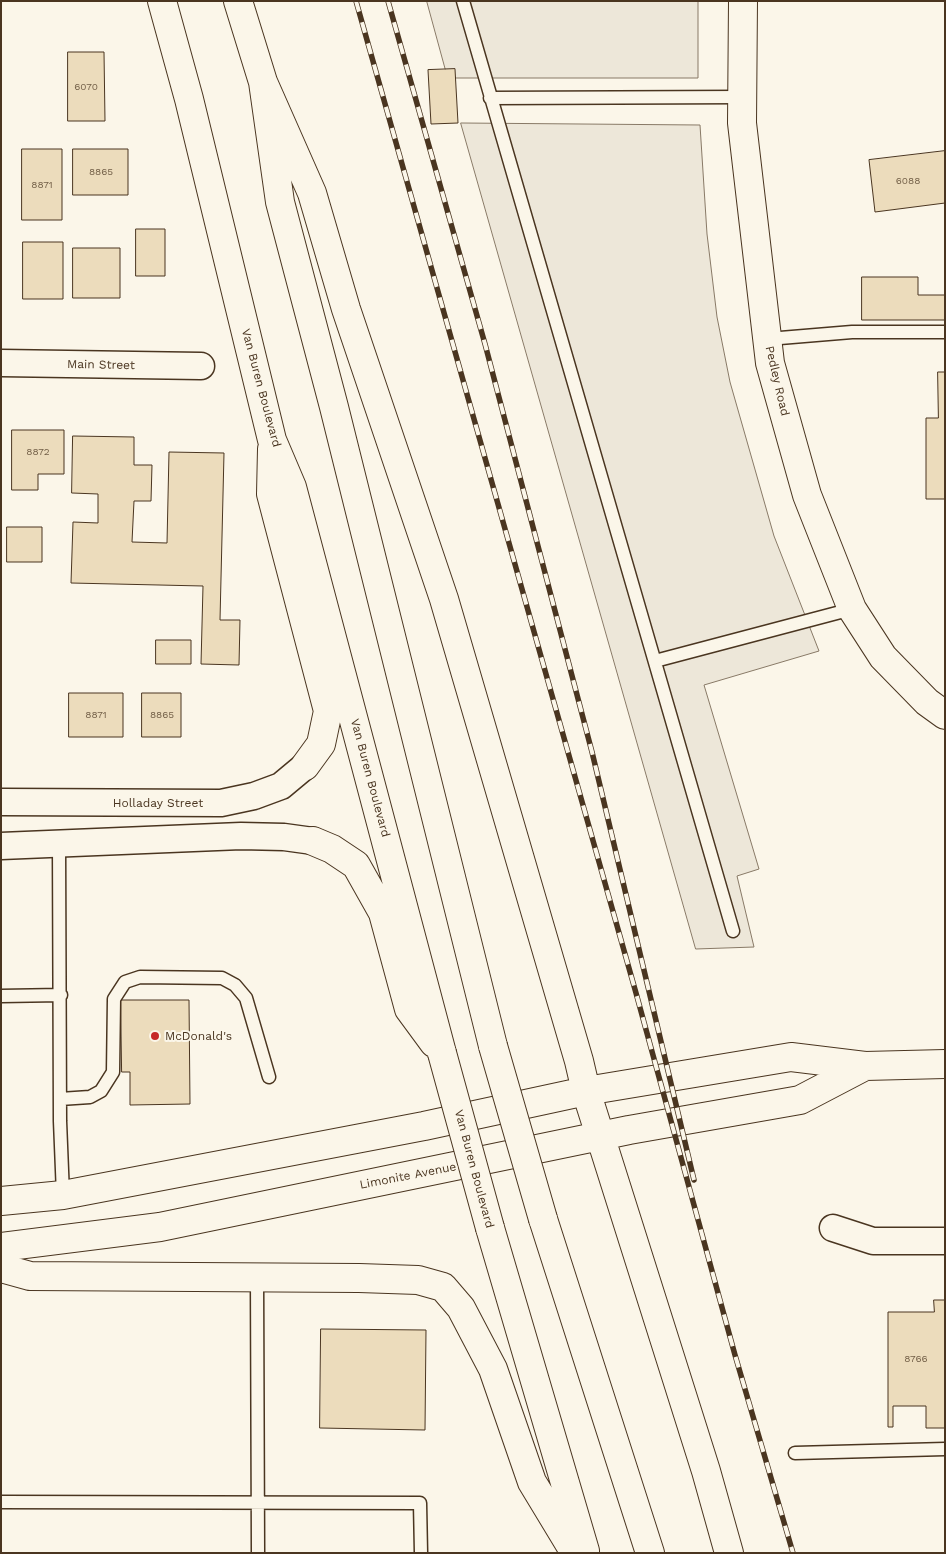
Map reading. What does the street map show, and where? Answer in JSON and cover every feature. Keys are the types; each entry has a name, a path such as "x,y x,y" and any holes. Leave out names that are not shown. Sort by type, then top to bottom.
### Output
{"main road":[{"name":"Van Buren Boulevard","path":"162,1 189,99 272,440 295,497 490,1228 586,1553"},
{"path":"238,1 263,82 312,193 346,308 444,600 586,1091 706,1471 729,1553"},
{"name":"Pedley Road","path":"743,1 742,123 770,363 807,495 852,609 883,657 927,702 945,715"},
{"path":"263,82 280,202 334,407 492,1046 543,1219 650,1553"},
{"path":"272,440 271,494 328,711 321,744 305,766"},
{"path":"313,841 332,849 356,865 383,913 409,1009 442,1053"},
{"name":"Limonite Avenue","path":"1,1201 64,1195 414,1127 586,1091 791,1057 865,1066 945,1064"},
{"name":"Limonite Avenue","path":"1,1246 160,1227 600,1136 800,1100 865,1066"},
{"path":"1,1268 30,1276 257,1276 418,1280 443,1287 461,1308 493,1369 532,1482 575,1553"}],"street":[{"name":"Main Street","path":"1,364 201,366"},
{"name":"Holladay Street","path":"1,802 221,803 254,796 281,786 305,766"},
{"path":"1,846 241,836 284,837 313,841"},
{"path":"833,1228 873,1241 945,1241"}],"lane":[{"path":"463,1 733,931"},
{"path":"490,98 742,97"},
{"path":"768,339 852,332 945,332"},
{"path":"655,661 852,609"},
{"path":"60,843 60,1099 64,1195"},
{"path":"60,1099 90,1097 101,1091 113,1072 114,999 125,982 140,977 222,978 235,985 246,998 269,1077"},
{"path":"1,996 61,995"},
{"path":"257,1276 258,1553"},
{"path":"796,1453 945,1449"},
{"path":"1,1502 420,1503 421,1553"}],"shaded area":[{"path":"427,1 698,1 698,78 448,78"},
{"path":"461,123 700,125 707,234 717,317 730,382 774,536 819,651 704,685 759,869 737,876 754,947 696,949"}],"building":[{"path":"68,52 104,52 105,121 68,121"},
{"path":"455,69 458,123 431,124 428,70"},
{"path":"22,149 62,149 62,220 22,220"},
{"path":"73,149 128,149 128,195 73,195"},
{"path":"945,151 945,203 875,212 869,160"},
{"path":"136,229 165,229 165,276 136,276"},
{"path":"23,242 63,242 63,299 23,299"},
{"path":"73,248 120,248 120,298 73,298"},
{"path":"862,277 918,277 918,295 945,295 945,320 862,320"},
{"path":"938,372 945,372 945,499 926,499 926,418 938,418"},
{"path":"12,430 64,430 64,474 38,474 38,490 12,490"},
{"path":"73,436 134,437 134,465 152,465 151,501 134,501 132,542 167,543 169,452 224,453 220,620 240,620 239,665 201,664 203,586 71,583 73,522 98,523 98,494 72,493"},
{"path":"7,527 42,527 42,562 7,562"},
{"path":"156,640 191,640 191,664 156,664"},
{"path":"69,693 123,693 123,737 69,737"},
{"path":"142,693 181,693 181,737 142,737"},
{"name":"McDonald's","path":"121,1000 189,1000 190,1104 130,1105 130,1072 122,1072"},
{"path":"934,1300 945,1300 945,1428 926,1428 926,1406 893,1406 893,1427 888,1427 888,1312 934,1312"},
{"path":"321,1329 426,1330 425,1430 320,1428"}],"railway":[{"path":"356,1 636,993 735,1355 793,1553"},
{"path":"388,1 485,344 592,752 694,1180"}],"place":[{"name":"McDonald's","path":"155,1036"}]}
